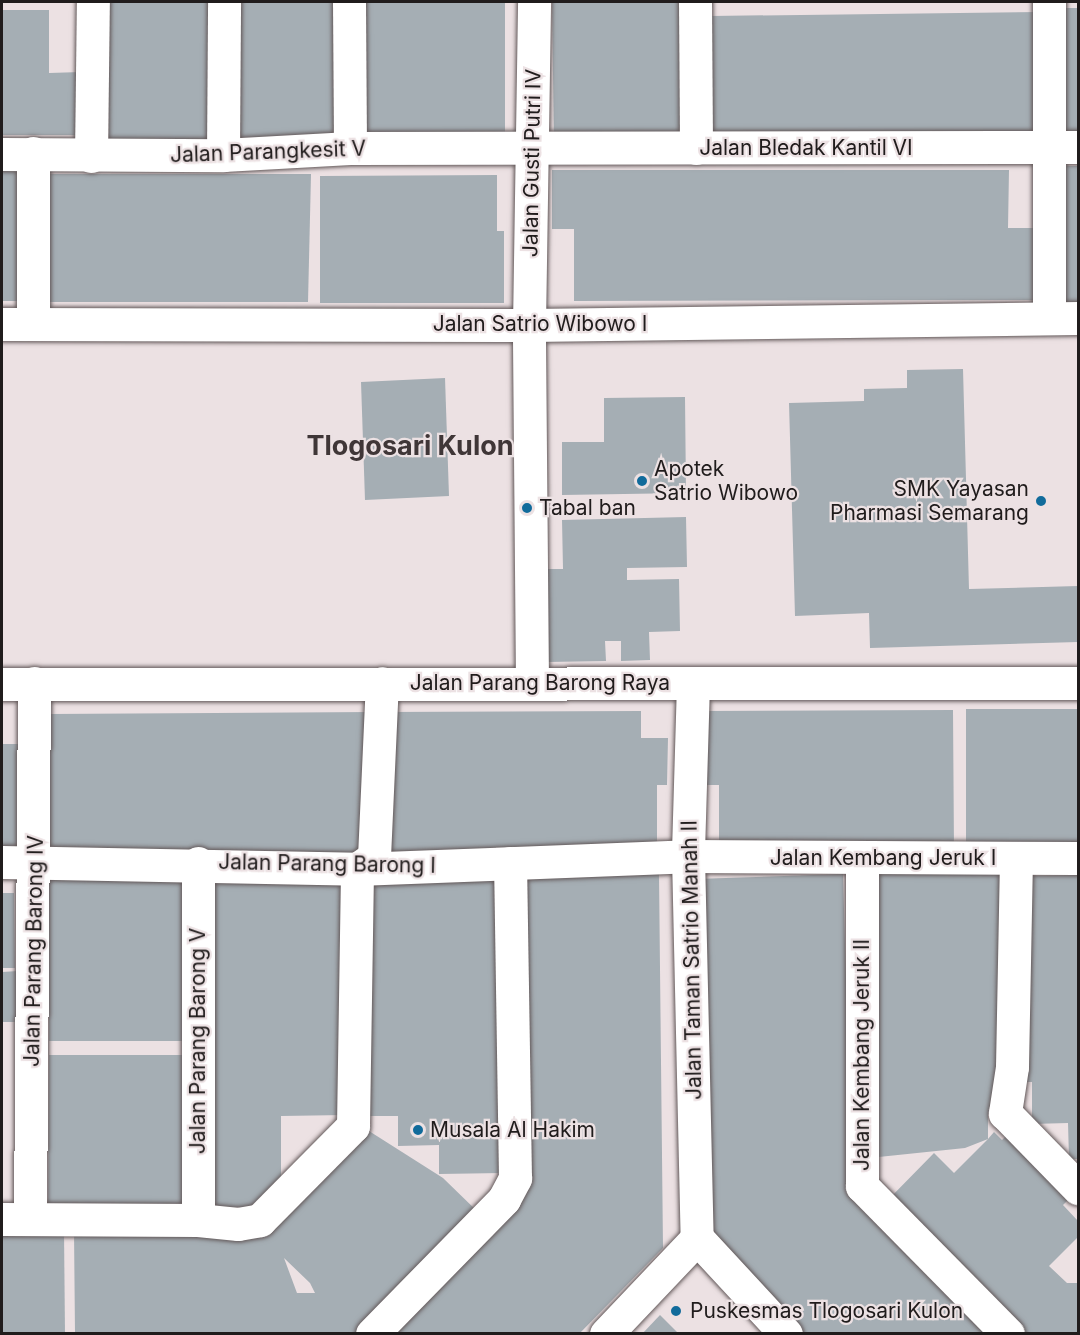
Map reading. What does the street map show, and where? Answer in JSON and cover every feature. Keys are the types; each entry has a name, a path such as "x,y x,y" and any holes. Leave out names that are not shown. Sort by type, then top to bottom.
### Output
{"street":[{"path":"91,156 93,2"},
{"path":"223,155 224,2"},
{"path":"350,2 350,148"},
{"name":"Jalan Gusti Putri IV","path":"532,683 530,325 534,150 534,2"},
{"path":"695,2 696,148"},
{"path":"1049,2 1063,147 1064,318"},
{"name":"Jalan Bledak Kantil VI","path":"534,150 1063,147"},
{"name":"Jalan Parangkesit V","path":"17,153 91,156 223,155 350,148 534,150"},
{"path":"17,153 33,324"},
{"name":"Jalan Satrio Wibowo I","path":"2,324 530,325 1064,318"},
{"name":"Jalan Parang Barong IV","path":"16,1218 35,860 34,683"},
{"name":"Jalan Taman Satrio Manah II","path":"693,683 688,856 697,1238"},
{"name":"Jalan Parang Barong Raya","path":"2,684 1078,683"},
{"path":"16,1218 198,1220 238,1224 260,1220 353,1126 357,869 374,857 382,684"},
{"name":"Jalan Kembang Jeruk I","path":"688,856 862,860 1078,858"},
{"name":"Jalan Parang Barong I","path":"2,862 35,860 198,863 357,869 688,856"},
{"path":"1016,858 1012,1067 1005,1113 1078,1188"},
{"name":"Jalan Kembang Jeruk II","path":"862,860 862,1186 1008,1334"},
{"name":"Jalan Parang Barong V","path":"198,863 198,1220"},
{"path":"372,1334 504,1199 515,1178 510,863"},
{"path":"606,1334 697,1238 786,1334"}],"building":[{"path":"107,2 215,2 216,146 109,147"},
{"path":"237,2 341,2 341,144 238,145"},
{"path":"366,2 505,2 505,141 366,141"},
{"path":"552,2 686,2 687,144 554,145"},
{"path":"1060,8 1078,8 1078,144 1060,144"},
{"path":"2,10 49,10 49,73 81,72 81,135 2,135"},
{"path":"1041,12 1042,134 711,138 711,16"},
{"path":"1060,166 1078,166 1078,306 1060,306"},
{"path":"2,170 23,170 23,301 2,301"},
{"path":"552,170 1009,170 1008,228 1037,228 1037,300 574,301 574,229 552,229"},
{"path":"44,174 311,174 308,302 43,302"},
{"path":"497,175 497,231 504,231 504,303 320,303 320,176"},
{"path":"963,369 969,589 1078,586 1078,642 870,648 869,613 795,616 789,403 864,401 864,389 907,388 907,370"},
{"path":"445,378 449,496 365,500 361,382"},
{"path":"685,397 686,493 562,495 562,442 604,442 604,398"},
{"path":"686,517 687,567 627,568 627,580 679,579 680,631 649,632 650,660 621,661 621,641 605,641 606,661 547,662 545,569 563,569 562,520"},
{"path":"966,709 1078,709 1078,849 966,850"},
{"path":"953,710 954,850 719,851 719,785 705,785 705,711"},
{"path":"641,711 641,738 668,738 667,785 657,785 657,852 384,853 384,712"},
{"path":"372,712 367,853 49,854 49,714"},
{"path":"2,744 23,744 23,854 2,855"},
{"path":"1001,872 1004,1114 988,1114 988,1139 965,1148 869,1158 866,874"},
{"path":"659,874 663,1248 579,1334 390,1334 522,1201 518,876"},
{"path":"843,874 852,1190 990,1334 799,1334 714,1247 695,879"},
{"path":"1078,875 1078,1159 1069,1159 1068,1123 1032,1124 1032,1082 1024,1082 1021,876"},
{"path":"497,876 502,1173 439,1174 439,1145 398,1146 398,1116 369,1116 365,879"},
{"path":"343,878 345,1115 281,1116 281,1189 262,1207 208,1208 206,881"},
{"path":"49,880 187,880 186,1041 49,1041"},
{"path":"2,893 14,893 15,968 2,968"},
{"path":"18,971 19,1022 2,1022 2,972"},
{"path":"49,1055 186,1055 185,1213 48,1213"},
{"path":"369,1131 443,1178 479,1213 359,1334 75,1334 74,1231 199,1229 317,1184","holes":["284,1258 310,1283 315,1293 297,1293"]},
{"path":"994,1132 1002,1140 1008,1134 1071,1197 1063,1205 1078,1221 1078,1237 1049,1266 1067,1283 1078,1283 1078,1334 1015,1334 883,1205 934,1153 954,1173"},
{"path":"64,1231 65,1334 2,1334 2,1232"},
{"path":"660,1315 679,1334 642,1334"}],"place":[{"name":"Apotek Satrio Wibowo","path":"642,481"},
{"name":"SMK Yayasan Pharmasi Semarang","path":"1041,501"},
{"name":"Tabal ban","path":"527,508"},
{"name":"Musala Al Hakim","path":"418,1130"},
{"name":"Puskesmas Tlogosari Kulon","path":"676,1311"}],"district":[{"name":"Tlogosari Kulon","path":"410,446"}]}
